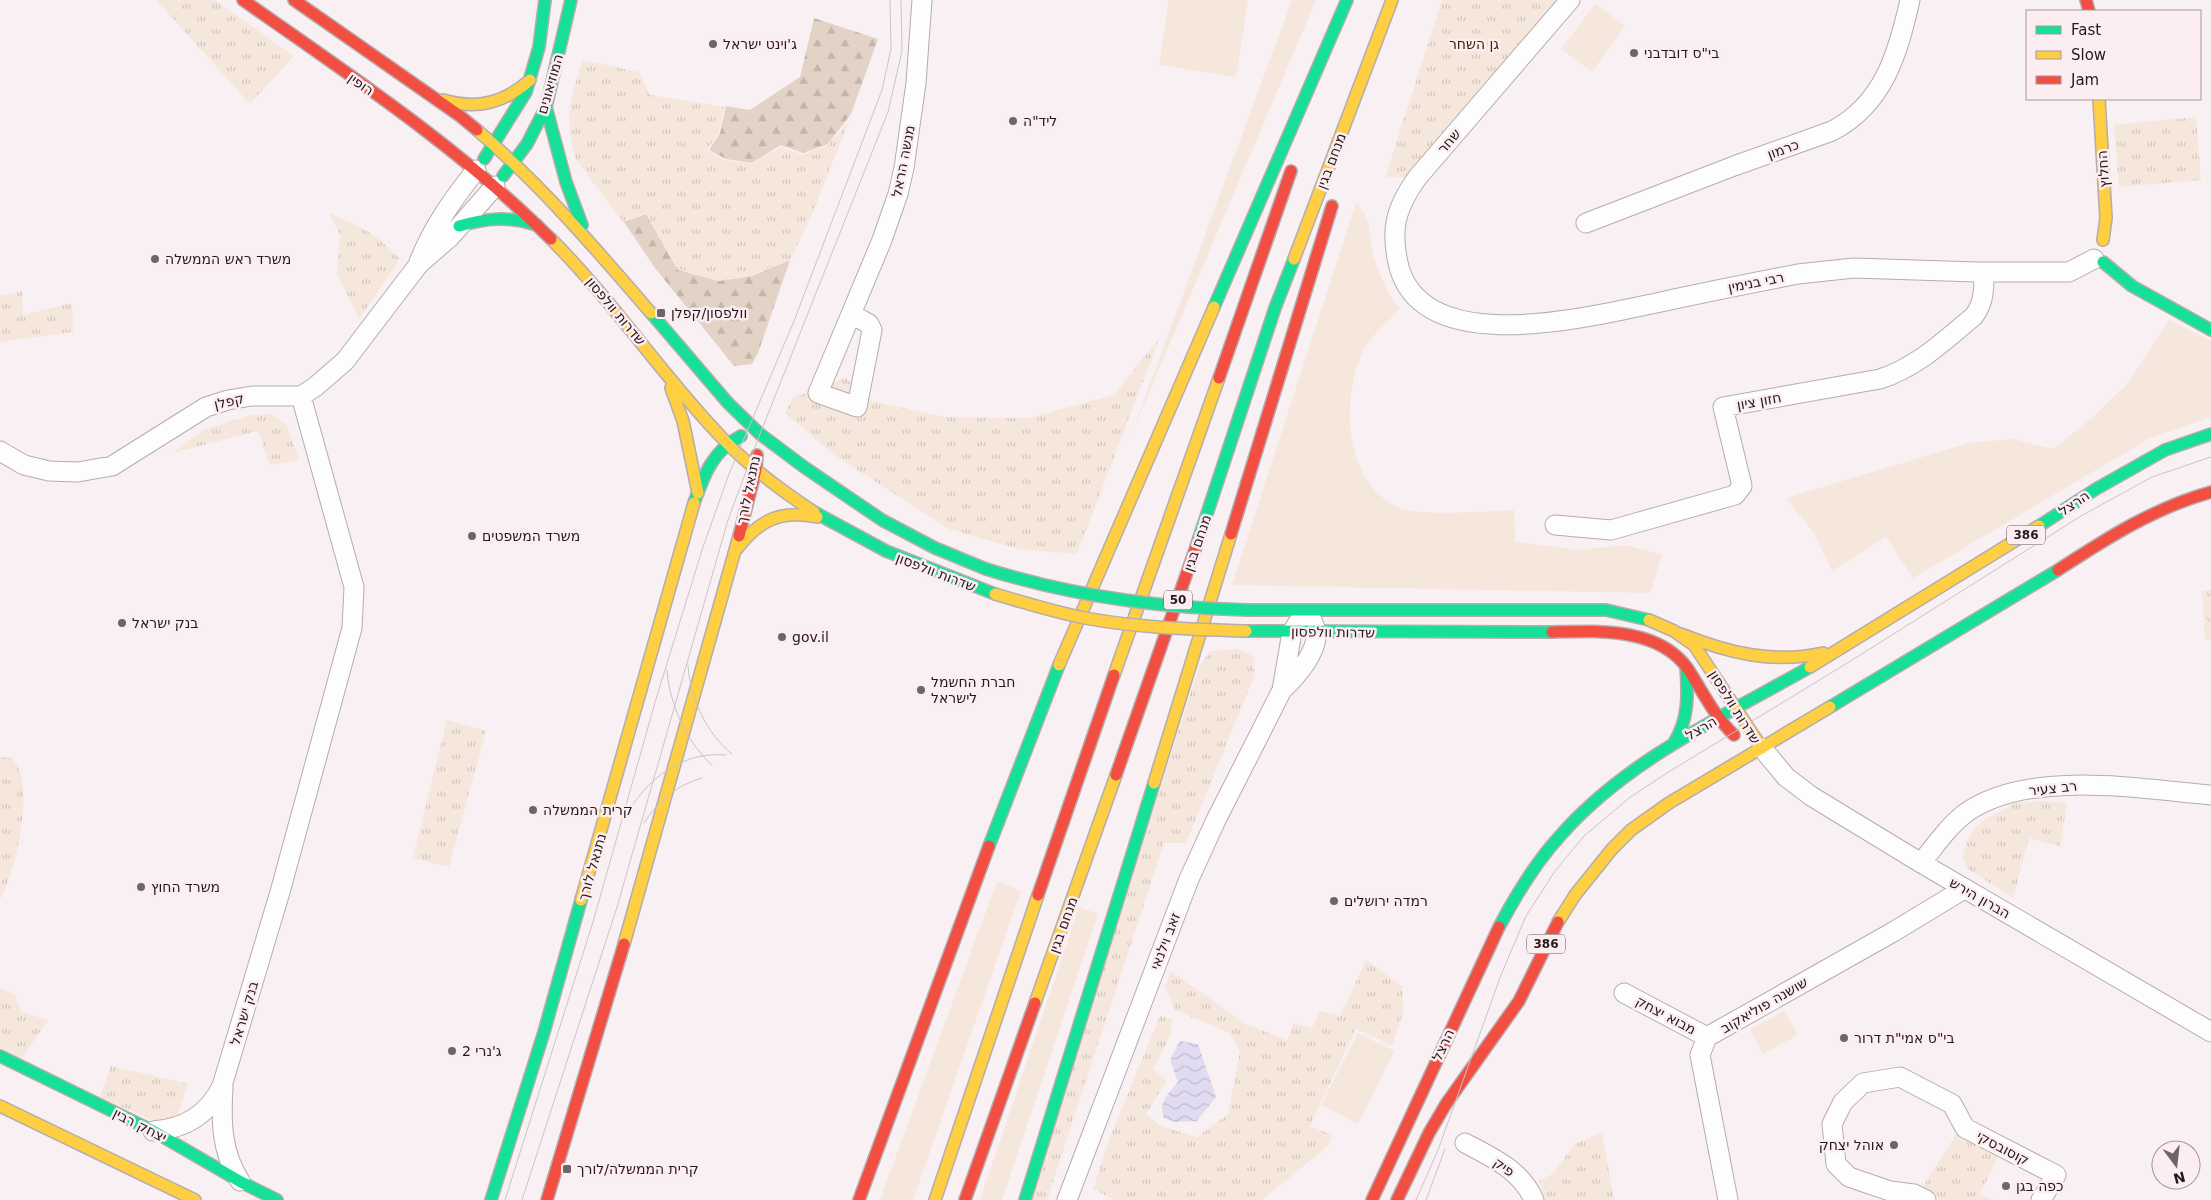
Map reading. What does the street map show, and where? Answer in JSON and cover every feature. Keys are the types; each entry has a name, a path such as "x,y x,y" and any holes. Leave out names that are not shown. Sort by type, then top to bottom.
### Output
{"main road":[{"name":"רופין","path":"243,0 436,137 476,170"},
{"path":"294,0 432,95 514,162"},
{"name":"המוזיאונים","path":"494,145 519,107 532,77 545,0"},
{"name":"המוזיאונים","path":"495,186 536,130 546,107 571,0"},
{"path":"1311,113 1349,0"},
{"path":"859,1200 1015,773 1056,673 1349,0"},
{"name":"מנחם בגין","path":"965,1200 1181,590 1276,308 1392,0"},
{"path":"1358,123 1396,0"},
{"path":"432,95 450,103 483,106 510,96 520,90 532,77"},
{"name":"החלוץ","path":"2099,100 2106,218 2103,240"},
{"path":"546,107 566,182 590,242"},
{"path":"476,170 494,145"},
{"name":"50","path":"935,1200 1035,905 1295,160"},
{"name":"שדרות וולפסון","path":"514,162 590,242 728,404 756,431 804,467 882,520 935,548 986,569 1049,589 1117,602 1188,609 1606,610 1645,617 1663,624 1694,644 1762,748"},
{"name":"שדרות וולפסון","path":"476,170 538,226 593,284 727,443 756,470 825,520 893,556 995,594 1098,620 1155,626 1246,631 1619,634 1656,642 1677,656 1686,667 1718,718 1738,738 1762,748"},
{"path":"1024,1200 1334,199"},
{"path":"459,226 483,220 505,218 526,221 538,226"},
{"path":"2098,260 2109,260 2113,251 2109,242 2097,241 2092,246 2091,253 2098,260 2132,286 2211,330"},
{"path":"657,361 668,380 680,412 698,493"},
{"name":"נתנאל לורך","path":"491,1200 544,1032 698,493 707,467 720,448 727,443 756,431 756,470 734,553 609,999 546,1200"},
{"name":"הרצל","path":"1372,1200 1504,916 1519,890 1550,847 1590,806 1632,770 1674,743 1846,646 2038,528 2096,488 2165,450 2211,434"},
{"path":"2189,498 2211,488"},
{"name":"386","path":"1397,1200 1429,1133 1446,1104 1506,1022 1519,1001 1552,931 1592,872 1612,849 1649,816 2045,579 2133,522 2189,498 2211,492"},
{"path":"734,553 750,532 773,517 797,512 825,520"},
{"path":"1681,634 1713,647 1755,657 1803,656 1846,646"},
{"path":"1674,743 1681,732 1686,716 1686,667"},
{"name":"יצחק רבין","path":"0,1056 152,1131 241,1182 278,1200"},
{"path":"0,1106 195,1200"}],"street":[{"name":"מנשה הראל","path":"851,314 889,220 902,176 920,54 922,0"},
{"name":"שחר","path":"1422,303 1407,284 1398,260 1395,224 1400,204 1417,178 1570,0"},
{"name":"כרמון","path":"1586,223 1734,166 1832,131 1846,124 1862,111 1876,94 1888,72 1900,42 1910,0"},
{"path":"419,264 433,230 444,211 476,170"},
{"path":"301,396 315,387 345,361 419,264 436,250 495,186"},
{"name":"רבי בנימין","path":"1422,303 1431,309 1459,320 1478,324 1508,326 1588,316 1826,270 1854,268 1984,272 2069,272 2098,260"},
{"name":"חזון ציון","path":"1555,525 1611,530 1735,495 1742,486 1724,407 1880,379 1897,374 1915,364 1974,316 1980,307 1984,293 1984,272"},
{"name":"קפלן","path":"0,451 24,465 49,471 78,472 112,466 206,407 228,400 252,396 301,396"},
{"name":"בנק ישראל","path":"152,1131 177,1127 197,1117 211,1105 224,1080 338,687 353,619 354,587 352,578 301,396"},
{"path":"1307,609 1316,632"},
{"name":"זאב וילנאי","path":"1067,1200 1189,879 1216,820 1282,690 1292,632 1307,609"},
{"name":"זאב וילנאי","path":"1282,690 1300,673 1307,662 1316,632"},
{"name":"הברון הירש","path":"1762,748 1774,764 1799,788 1921,863 2211,1032"},
{"name":"רב צעיר","path":"1921,863 1952,826 1968,812 1987,802 2038,787 2075,784 2211,794"},
{"name":"שושנה פוליאקוב","path":"1728,1200 1700,1055 1707,1038 1894,932 1964,888"},
{"name":"מבוא יצחק","path":"1624,993 1707,1038"},
{"name":"קוסובסקי","path":"1926,1200 1914,1194 1890,1190 1849,1177 1836,1164 1832,1124 1843,1102 1863,1083 1900,1077 1952,1104 1965,1128 2056,1176 2042,1200"},
{"name":"בנק ישראל","path":"224,1080 222,1113 224,1142 230,1164 241,1182"},
{"name":"פיק","path":"1465,1143 1511,1168 1528,1187 1534,1200"}],"green space":[{"path":"156,0 215,0 294,56 250,104"},
{"path":"1169,0 1248,0 1236,77 1159,65"},
{"path":"1292,0 1316,0 1131,435"},
{"name":"גן השחר","path":"1442,0 1561,0 1430,176 1385,178"},
{"path":"1595,4 1625,26 1592,72 1561,49"},
{"path":"814,18 878,39 851,114 828,144 803,153 781,145 752,163 726,159 709,150 720,133 726,106 750,110 800,77"},
{"path":"583,60 639,72 650,95 724,107 719,132 707,150 724,160 752,164 781,147 803,155 828,145 849,121 815,207 791,259 752,275 719,281 678,269 646,213 623,222 576,160 570,135 569,114 573,91"},
{"path":"2196,117 2201,180 2119,187 2114,125"},
{"path":"1356,203 1366,217 1373,253 1380,274 1388,292 1400,309 1367,344 1357,367 1352,387 1350,408 1354,451 1361,470 1372,487 1396,507 1412,511 1456,513 1514,510 1515,542 1580,550 1626,545 1662,555 1650,593 1232,585"},
{"path":"329,213 368,232 384,243 400,259 359,319 337,273 340,235"},
{"path":"646,214 678,270 719,281 752,276 790,260 758,353 752,364 734,366 655,268 624,222"},
{"path":"22,291 23,315 72,303 73,332 0,342 0,296"},
{"path":"2169,320 2211,341 2211,417 2150,438 1913,578 1886,537 1832,571 1814,533 1786,498 1969,443 2013,439 2053,449 2092,418 2129,382"},
{"path":"1160,337 1077,554 1019,549 949,529 834,455 785,413 794,397 821,389 845,377 872,401 944,417 1028,418 1114,395"},
{"path":"271,414 287,425 299,460 270,465 258,431 172,453 203,430 251,415"},
{"path":"2211,590 2211,640 2205,640 2202,591"},
{"path":"1237,649 1253,656 1255,675 1186,843 1164,843 1047,1200 1030,1200 1199,666 1211,651"},
{"path":"447,720 486,731 449,867 413,858"},
{"path":"0,757 12,758 21,775 23,805 20,839 16,856 0,900"},
{"path":"2043,801 2067,803 2060,846 2029,838 2013,898 1968,869 1963,857 1967,842 1974,829 1987,818 2015,803"},
{"path":"997,881 1021,891 913,1200 880,1200"},
{"path":"1079,907 1098,914 1002,1200 980,1200"},
{"path":"1366,960 1402,986 1403,1013 1392,1046 1356,1028 1310,1126 1332,1135 1329,1145 1262,1200 1115,1200 1093,1189 1110,1137 1160,1016 1172,1019 1170,1036 1153,1069 1167,1081 1146,1114 1160,1126 1197,1137 1228,1114 1240,1052 1230,1033 1175,1010 1165,986 1171,971 1245,1024 1287,1040 1294,1023 1312,1028 1320,1011 1340,1016"},
{"path":"0,988 15,995 21,1012 48,1020 22,1058 0,1048"},
{"path":"1784,1011 1798,1035 1763,1054 1750,1030"},
{"path":"1358,1033 1394,1051 1358,1124 1321,1105"},
{"path":"111,1066 188,1084 178,1115 161,1124 100,1097"},
{"path":"1602,1133 1614,1200 1546,1200 1539,1181 1554,1173 1574,1144"},
{"path":"1957,1133 1999,1155 1980,1194 1993,1200 1940,1200 1920,1191"}],"water":[{"path":"1180,1041 1198,1044 1216,1097 1197,1121 1175,1122 1164,1118 1162,1112 1165,1099 1178,1082 1170,1060"}],"tram line":[{"path":"505,1200 593,922 656,699 703,547 729,474 794,321 882,90 891,49 890,0"},
{"path":"522,1200 617,907 728,520 760,434 888,112 902,51 901,0"},
{"path":"1416,1200 1438,1150 1501,975 1526,916 1555,871 1584,836 1629,798 1667,773 1849,662 2081,516 2152,477 2211,457"},
{"path":"688,665 692,690 701,714 714,736 732,754"},
{"path":"667,670 671,696 681,722 695,746 712,765"},
{"path":"628,812 646,788 669,769 696,757 726,755"},
{"path":"644,823 655,808 669,795 684,785 702,778"},
{"path":"1426,1200 1445,1149"}],"traffic: fast":[{"path":"484,159 526,92 539,47 545,0"},
{"path":"503,176 527,144 546,107 571,0"},
{"path":"1214,307 1347,0"},
{"path":"546,107 566,182 582,225"},
{"path":"459,226 498,219 517,220 537,225"},
{"path":"1196,547 1275,308 1294,259"},
{"path":"2103,262 2132,286 2211,330"},
{"path":"651,313 728,403 760,434 804,467 882,520 935,548 986,569"},
{"path":"2039,526 2096,489 2165,450 2211,434"},
{"path":"694,503 706,473 716,456 723,448 741,436"},
{"path":"814,512 886,551 995,594"},
{"path":"986,569 1051,587 1116,599 1181,607 1248,610"},
{"path":"1830,707 2058,570"},
{"path":"1248,610 1606,610 1649,620"},
{"path":"1246,631 1552,632"},
{"path":"989,846 1059,665"},
{"path":"1674,743 1685,716 1687,697 1686,667"},
{"path":"1499,927 1526,880 1542,857 1586,809 1615,784 1678,741 1810,667"},
{"path":"1025,1200 1154,783"},
{"path":"491,1200 544,1032 581,900"},
{"path":"0,1056 153,1131 241,1182 277,1200"}],"traffic: slow":[{"path":"1294,259 1392,0"},
{"path":"443,100 467,104 490,102 510,94 530,80"},
{"path":"2099,100 2106,218 2103,240"},
{"path":"477,130 546,195 589,241 651,313"},
{"path":"551,239 596,288 702,417 725,441 767,479 814,512"},
{"path":"1059,665 1214,307"},
{"path":"1114,675 1219,378"},
{"path":"671,388 683,421 698,493"},
{"path":"581,900 694,503"},
{"path":"736,550 753,531 771,520 781,516 792,515 817,517"},
{"path":"1810,667 2039,526"},
{"path":"1154,783 1231,534"},
{"path":"624,944 739,536"},
{"path":"995,594 1062,613 1125,624 1165,628 1246,631"},
{"path":"1649,620 1674,631 1694,645 1762,748"},
{"path":"1681,634 1716,647 1751,655 1786,657 1823,653"},
{"path":"1558,922 1575,895 1612,849 1631,830 1669,803 1830,707"},
{"path":"1035,1003 1116,775"},
{"path":"935,1200 1038,895"},
{"path":"0,1106 195,1200"}],"traffic: jam":[{"path":"243,0 363,84 441,143 516,205 551,239"},
{"path":"294,0 460,116 477,130"},
{"path":"2086,0 2089,10"},
{"path":"1219,378 1291,171"},
{"path":"1231,534 1332,206"},
{"path":"739,536 756,470 757,455"},
{"path":"2058,570 2113,535 2150,515 2211,492"},
{"path":"1116,775 1196,547"},
{"path":"1552,632 1588,631 1626,634 1661,645 1676,655 1688,669 1715,712 1734,735"},
{"path":"1038,895 1114,675"},
{"path":"859,1200 989,846"},
{"path":"1397,1200 1429,1133 1446,1104 1519,1001 1558,922"},
{"path":"1372,1200 1499,927"},
{"path":"547,1200 624,944"},
{"path":"965,1200 1035,1003"}],"place":[{"name":"ג'וינט ישראל","path":"713,44"},
{"name":"בי\"ס דובדבני","path":"1634,53"},
{"name":"ליד\"ה","path":"1013,121"},
{"name":"משרד ראש הממשלה","path":"155,259"},
{"name":"וולפסון/קפלן","path":"661,313"},
{"name":"משרד המשפטים","path":"472,536"},
{"name":"בנק ישראל","path":"122,623"},
{"name":"gov.il","path":"782,637"},
{"name":"חברת החשמל לישראל","path":"921,690"},
{"name":"קרית הממשלה","path":"533,810"},
{"name":"משרד החוץ","path":"141,887"},
{"name":"רמדה ירושלים","path":"1334,901"},
{"name":"בי\"ס אמי\"ת דרור","path":"1844,1038"},
{"name":"ג'נרי 2","path":"452,1051"},
{"name":"אוהל יצחק","path":"1894,1145"},
{"name":"קרית הממשלה/לורך","path":"567,1169"},
{"name":"כפה בגן","path":"2006,1186"}]}
